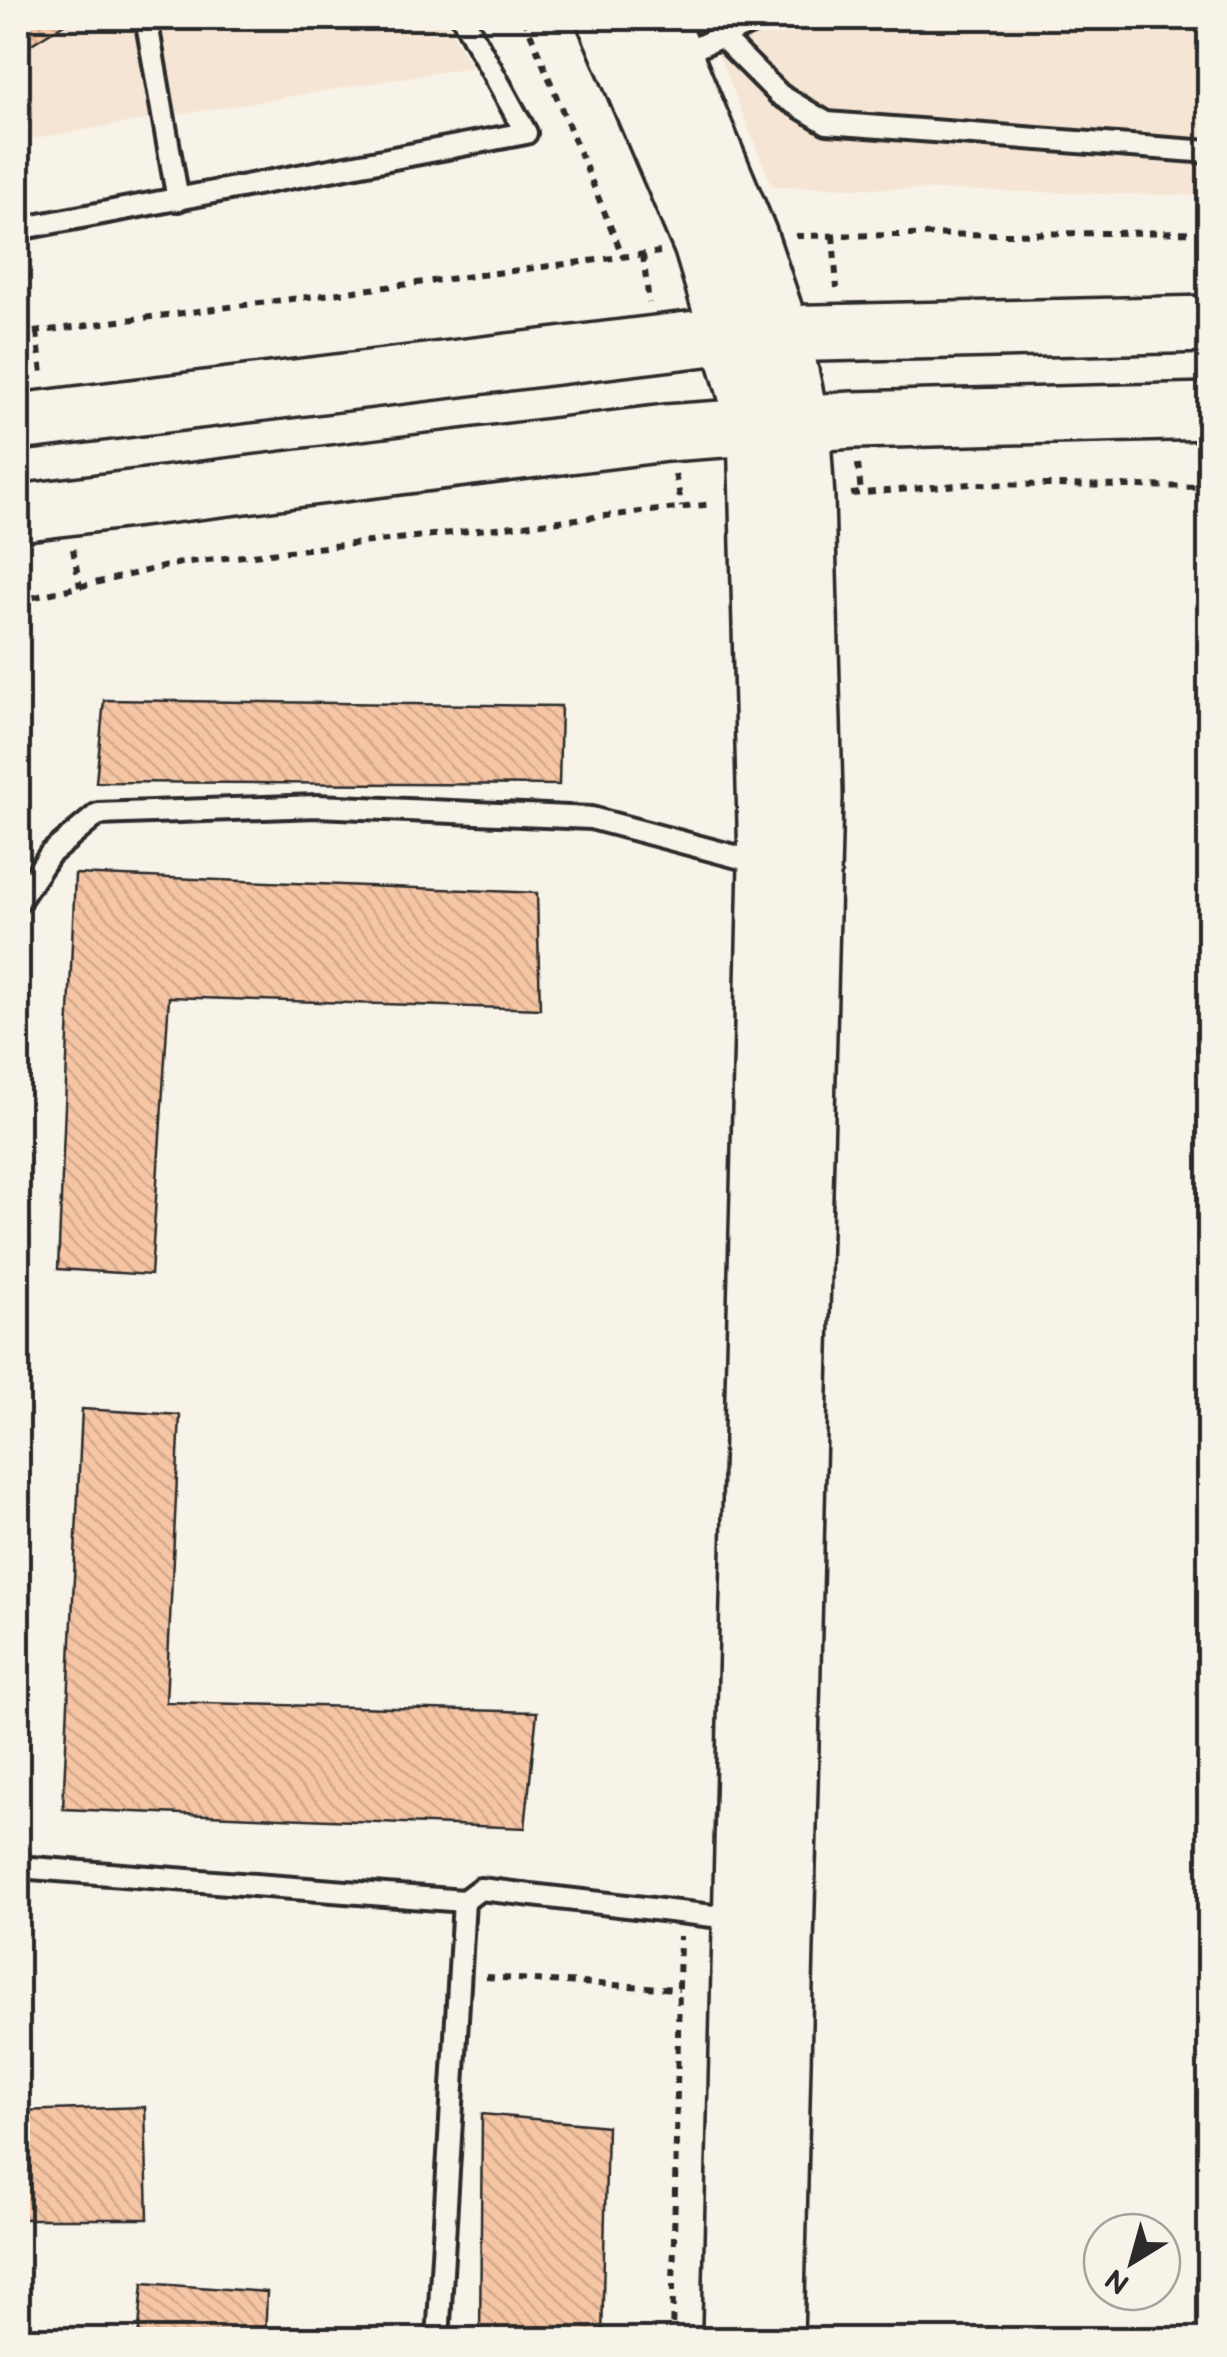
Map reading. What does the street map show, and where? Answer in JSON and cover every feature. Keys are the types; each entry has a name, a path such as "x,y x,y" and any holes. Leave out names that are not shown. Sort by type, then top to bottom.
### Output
{"street":[{"path":"605,18 726,241"},
{"path":"684,37 726,241 756,335 778,425 782,501 814,796 764,1921 731,2340"},
{"path":"18,422 756,335 1210,324"},
{"path":"18,513 666,432 1210,410"},
{"path":"775,2340 764,1921 767,865 782,501"}],"lane":[{"path":"146,18 178,200"},
{"path":"18,229 526,134 463,18"},
{"path":"684,37 762,18"},
{"path":"684,37 827,122 1210,152"},
{"path":"18,902 50,854 98,814 317,806 591,818 767,865"},
{"path":"18,1868 464,1901 480,1889 764,1921"},
{"path":"438,2340 464,1901"}],"path":[{"path":"524,18 623,257"},
{"path":"18,334 726,241 861,232 1210,232"},
{"path":"18,602 180,563 782,501 970,484 1210,487"},
{"path":"672,2340 680,1913"},
{"path":"460,1975 679,1988"}],"shaded area":[{"path":"18,18 444,18 471,67 18,141"},
{"path":"704,18 1209,18 1209,196 772,186"}],"building":[{"path":"18,18 74,18 18,52"},
{"path":"313,18 343,18 321,31"},
{"path":"104,700 561,706 559,785 96,782"},
{"path":"75,874 537,893 540,1009 169,997 151,1275 58,1269"},
{"path":"82,1409 180,1415 166,1702 537,1712 525,1828 63,1809"},
{"path":"145,2107 148,2219 18,2219 18,2111"},
{"path":"482,2114 607,2126 602,2340 480,2340"},
{"path":"143,2283 267,2292 265,2340 138,2340"}]}
